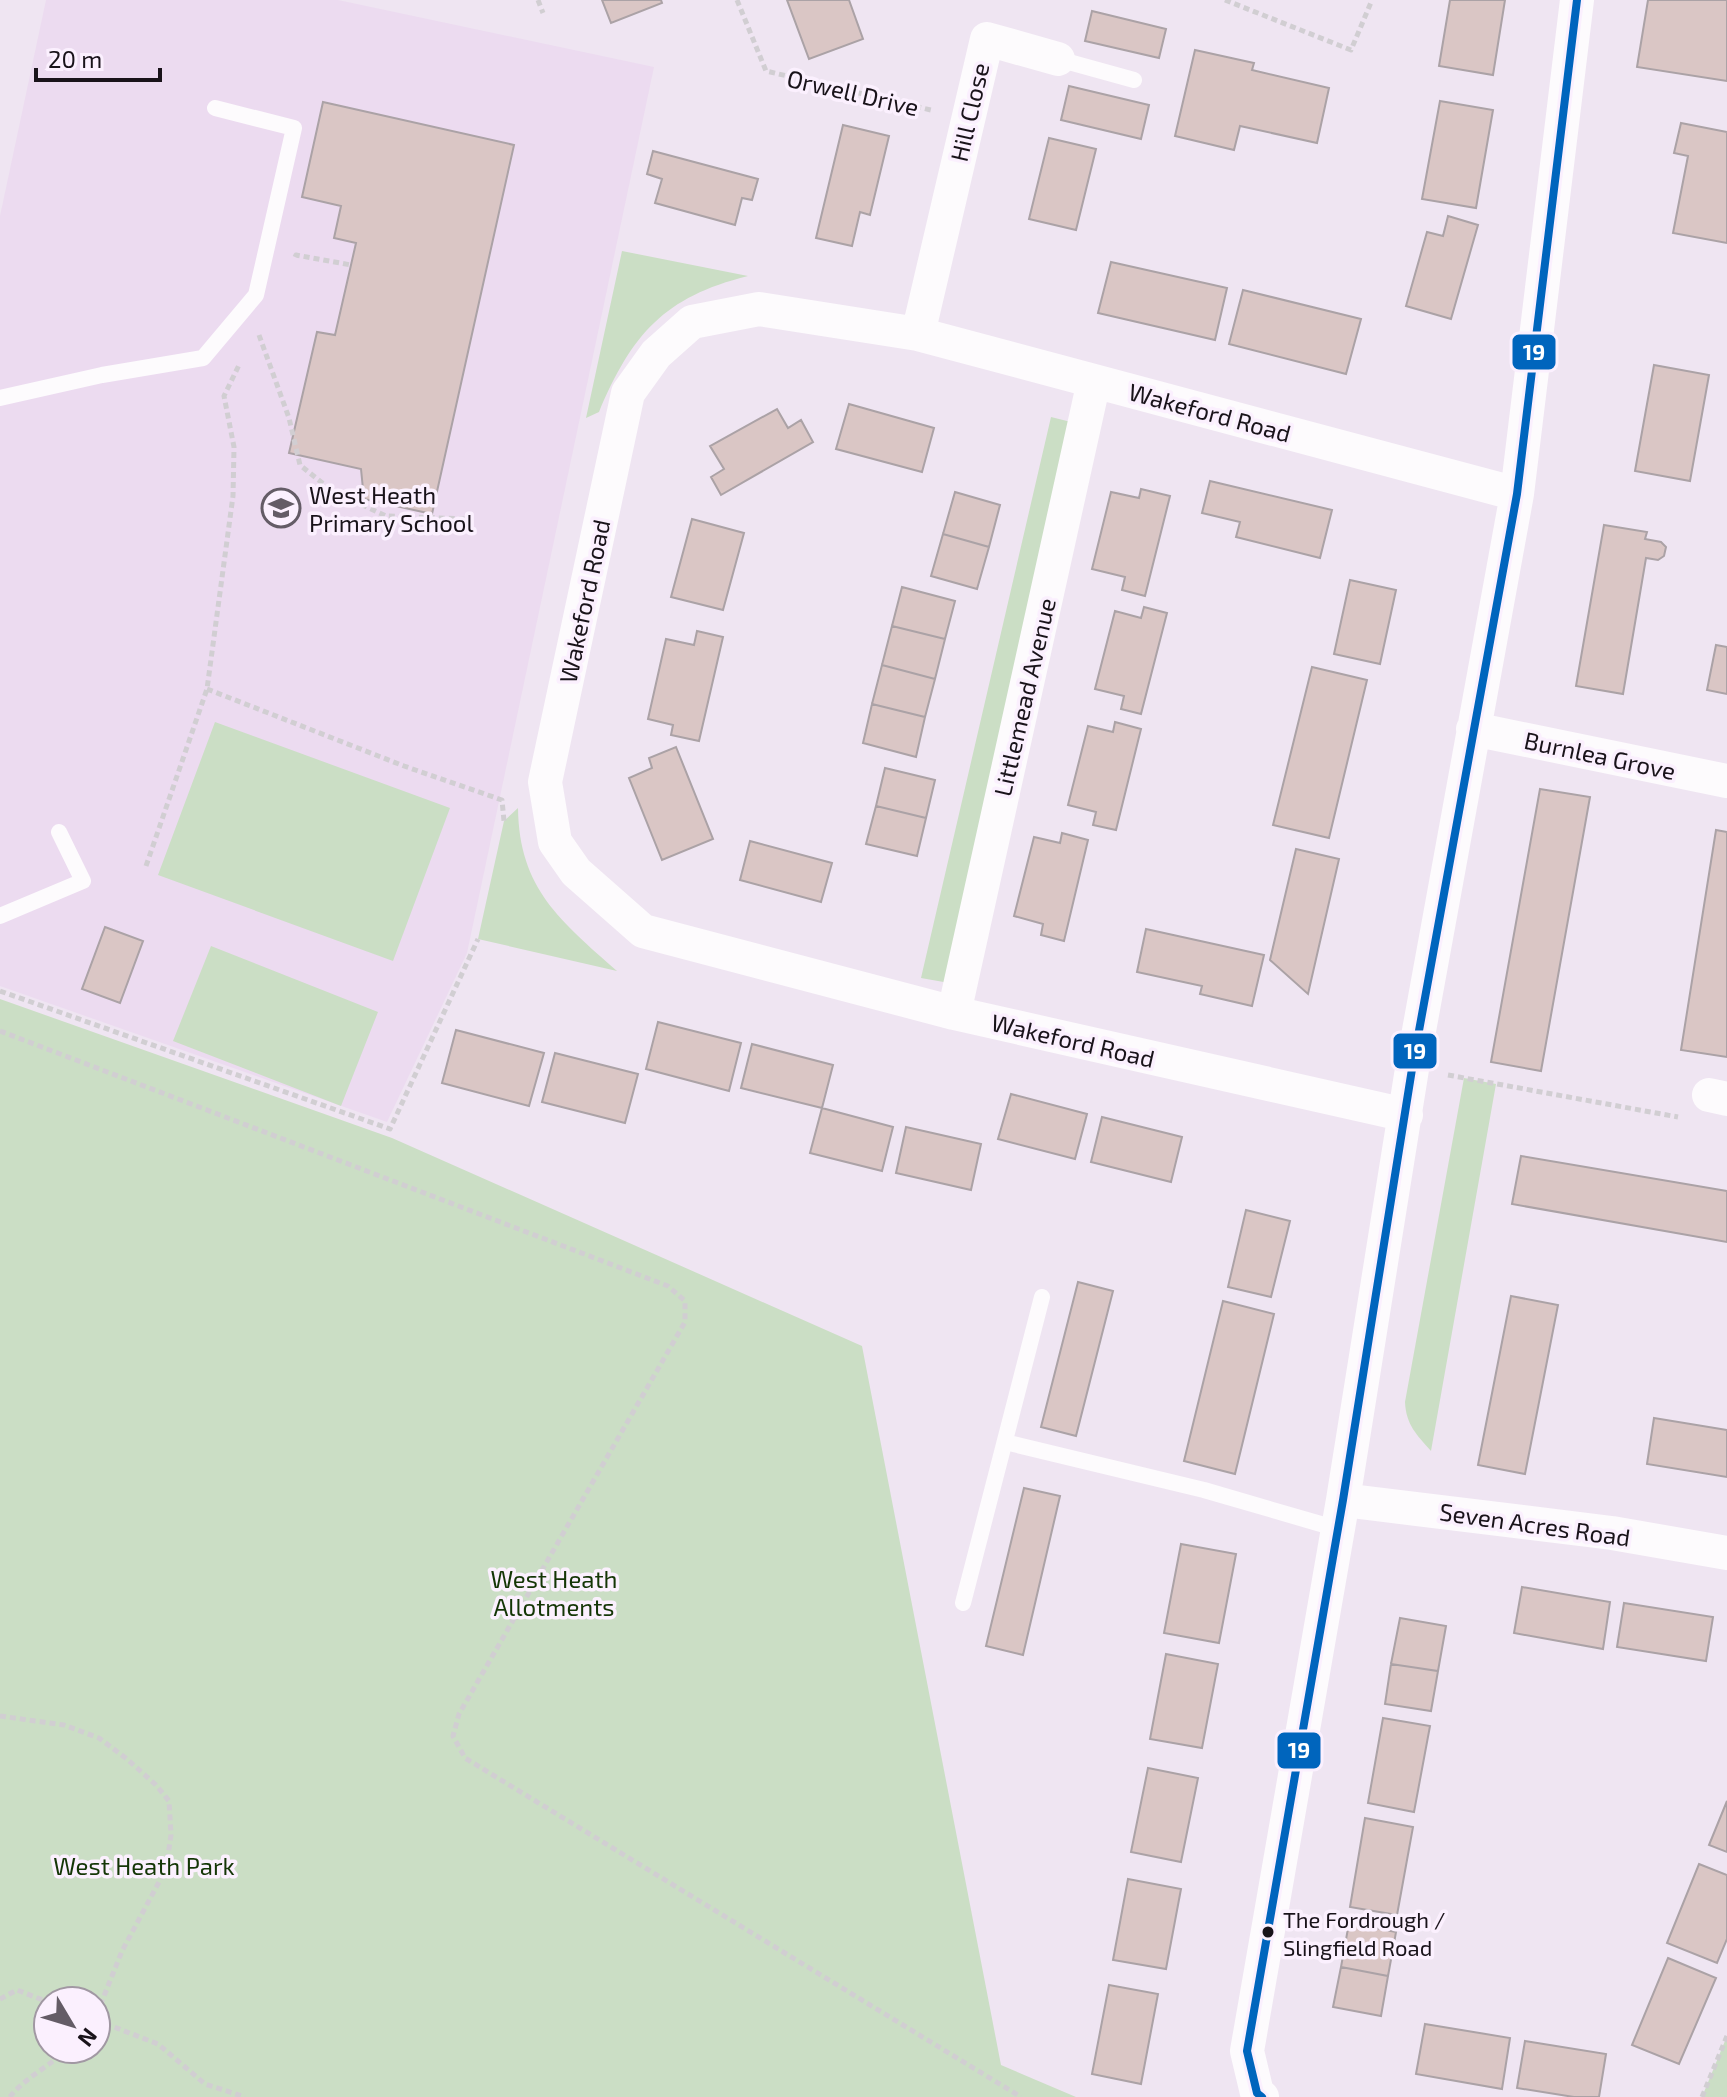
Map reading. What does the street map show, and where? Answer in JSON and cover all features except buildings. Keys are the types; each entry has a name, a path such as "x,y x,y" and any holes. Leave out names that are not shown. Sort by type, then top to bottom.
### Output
{"street":[{"path":"1257,2096 1247,2051 1340,1514 1412,1069 1517,494 1577,0"},
{"name":"Hill Close","path":"918,334 987,39 1058,59"},
{"name":"Wakeford Road","path":"1406,1115 954,1013 643,931 576,872 555,842 545,782 628,393 656,354 692,322 759,309 918,334 1517,494"},
{"name":"Littlemead Avenue","path":"954,1013 1094,381"},
{"name":"Burnlea Grove","path":"1473,729 1727,781"},
{"name":"Seven Acres Road","path":"1340,1514 1612,1533 1727,1553"}],"lane":[{"name":"Hill Close","path":"1058,59 1134,80"},
{"path":"0,398 102,375 203,358 256,295 294,128 215,108"},
{"path":"0,916 83,881 59,832"},
{"path":"963,1603 1042,1297"},
{"path":"1005,1442 1204,1490 1340,1514"}],"path":[{"path":"538,0 543,13"},
{"name":"Orwell Drive","path":"737,0 766,71 967,119"},
{"path":"1225,0 1351,50 1372,0"},
{"path":"290,268 296,255 351,265"},
{"path":"250,342 256,328 289,418 300,465 331,490 386,516 468,519"},
{"path":"146,866 207,689 233,496 234,447 224,396 243,355"},
{"path":"207,689 404,766 502,800 504,821"},
{"path":"0,991 390,1129 478,939"},
{"path":"0,1031 668,1286 685,1301 685,1322 459,1714 453,1736 465,1758 1021,2097"},
{"path":"1412,1069 1700,1121 1718,1097"},
{"path":"0,1716 64,1725 99,1738 156,1785 169,1801 171,1835 166,1869 122,1951 109,1985"},
{"path":"0,1999 17,1990 32,1996"},
{"path":"112,2025 158,2044 205,2084 245,2097"},
{"path":"1702,2097 1727,2036"},
{"path":"10,2097 48,2065"}],"shaded area":[{"name":"West Heath Primary School","path":"46,0 338,0 654,67 467,953 387,1122 0,986 0,216"}],"green space":[{"path":"622,251 748,276 694,295 654,323 624,361 599,412 586,418"},
{"path":"1051,417 1079,424 955,984 921,978"},
{"path":"215,722 450,808 393,961 158,875"},
{"path":"518,808 520,836 535,882 561,919 617,971 478,939 504,821"},
{"path":"211,946 378,1012 341,1106 173,1041"},
{"name":"West Heath Allotments","path":"0,999 392,1138 862,1346 1001,2065 1076,2097 0,2097"},
{"path":"1464,1078 1496,1084 1431,1451 1410,1423 1405,1402"},
{"path":"1727,2036 1727,2097 1702,2097"}],"transit line":[{"name":"19","path":"1262,2097 1257,2093 1247,2051 1343,1500 1412,1069 1517,494 1577,0"}],"place":[{"name":"West Heath Primary School","path":"281,508"},
{"name":"The Fordrough / Slingfield Road","path":"1268,1932"}],"park label":[{"name":"West Heath Park","path":"144,1865"}]}
